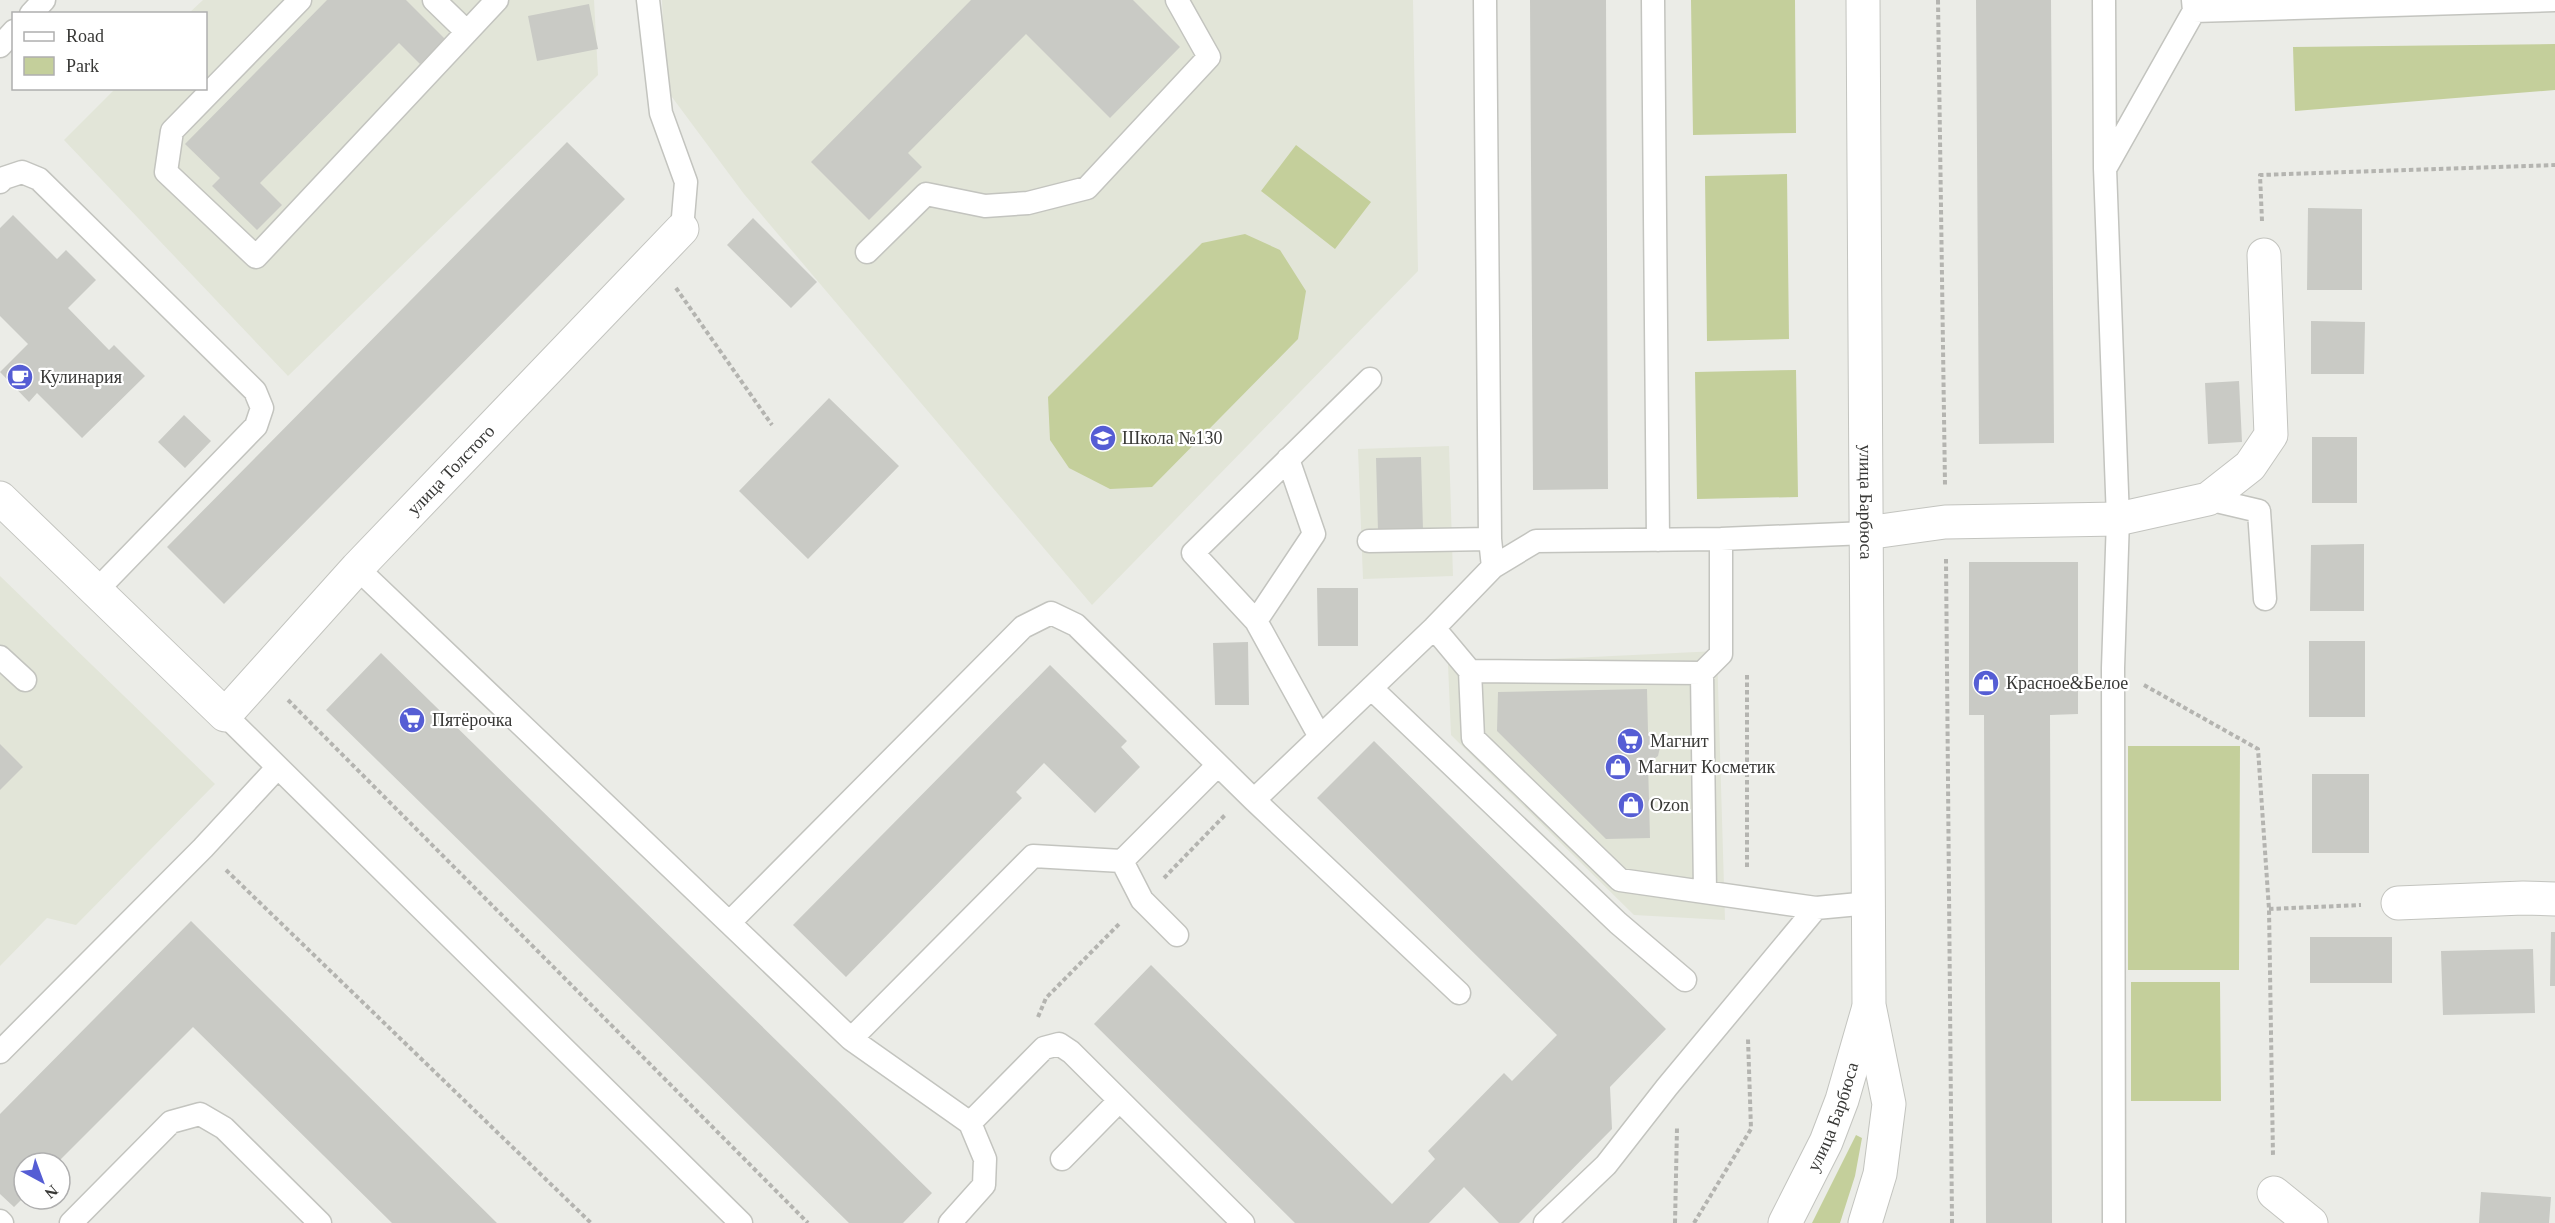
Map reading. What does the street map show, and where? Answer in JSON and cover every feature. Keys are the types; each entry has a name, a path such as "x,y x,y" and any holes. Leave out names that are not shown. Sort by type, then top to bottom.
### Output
{"street":[{"name":"улица Барбюса","path":"1863,0 1869,1005 1889,1104 1880,1174 1865,1223"},
{"name":"улица Толстого","path":"225,715 357,568 682,229"},
{"path":"1866,533 1945,522 2118,519 2208,499 2250,466 2271,435 2264,255"},
{"path":"0,498 225,715"},
{"path":"2398,903 2523,898 2555,899"},
{"name":"улица Барбюса","path":"1785,1223 1826,1142 1842,1100 1869,1005"},
{"path":"2274,1193 2311,1223"}],"lane":[{"path":"33,12 44,0"},
{"path":"300,0 172,131 166,172 256,257 497,0"},
{"path":"434,0 467,32"},
{"path":"648,0 661,114 686,182 682,229"},
{"path":"867,252 927,194 985,206 1028,203 1088,188 1209,57 1177,0"},
{"path":"1485,0 1490,539 1493,567"},
{"path":"1653,0 1658,540"},
{"path":"2104,0 2105,168 2118,519 2113,668 2114,1223"},
{"path":"2105,168 2194,6 2555,0"},
{"path":"0,46 12,34"},
{"path":"0,182 4,178 22,172 39,179 255,391 262,408 256,426 97,590"},
{"path":"1320,737 1256,621 1193,553 1370,379"},
{"path":"1256,621 1314,534 1288,459"},
{"path":"2208,499 2259,511 2265,599"},
{"path":"1251,796 1320,737 1434,628 1493,567 1536,541 1721,539 1866,533"},
{"path":"1369,541 1490,539"},
{"path":"1470,671 1702,673 1721,654 1721,539"},
{"path":"357,568 851,1039 970,1123 985,1159 984,1185 950,1223"},
{"path":"730,922 1023,627 1051,613 1076,625 1218,765 1459,993"},
{"path":"1434,628 1470,671 1473,738 1620,880 1816,908 1870,903"},
{"path":"0,657 25,680"},
{"path":"1702,673 1705,891"},
{"path":"1371,688 1618,923 1685,980"},
{"path":"225,715 741,1223"},
{"path":"851,1039 1033,856 1122,861 1218,765"},
{"path":"0,1052 203,848 278,768"},
{"path":"1122,861 1142,900 1177,935"},
{"path":"1545,1223 1606,1165 1677,1074 1816,908"},
{"path":"970,1123 1044,1048 1059,1044 1071,1053 1243,1223"},
{"path":"1062,1159 1119,1101"},
{"path":"71,1223 171,1122 200,1114 224,1128 320,1223"}],"path":[{"path":"1938,0 1952,1223"},
{"path":"2264,255 2260,175 2555,165"},
{"path":"654,258 772,425"},
{"path":"2113,668 2258,749 2269,909 2274,1193"},
{"path":"262,674 808,1223"},
{"path":"1037,1020 1046,998 1142,900 1251,796"},
{"path":"203,848 591,1223"},
{"path":"2269,909 2398,903"},
{"path":"1675,1223 1677,1074"}],"shaded area":[{"path":"203,0 594,0 598,75 288,376 64,140 114,90 207,90 207,12 190,12"},
{"name":"Школа №130","path":"662,0 1413,0 1418,271 1092,605 744,194 666,89"},
{"path":"1449,446 1453,576 1363,579 1358,449"},
{"path":"0,576 215,784 76,925 47,918 0,966"},
{"path":"1717,651 1725,920 1634,915 1451,735 1448,664"}],"green space":[{"path":"1691,0 1795,0 1796,133 1693,135"},
{"path":"2555,44 2555,90 2295,111 2293,47"},
{"path":"1296,145 1371,202 1335,249 1261,191"},
{"path":"1787,174 1789,339 1707,341 1705,176"},
{"path":"1245,234 1280,250 1306,291 1298,339 1152,487 1110,489 1069,468 1050,440 1048,397 1202,243"},
{"path":"1796,370 1798,497 1697,499 1695,372"},
{"path":"2128,746 2240,746 2239,970 2128,970"},
{"path":"2131,982 2220,982 2221,1101 2131,1101"},
{"path":"1856,1135 1862,1138 1855,1176 1840,1223 1812,1223"}],"building":[{"path":"327,0 406,0 445,39 420,64 399,43 260,183 282,205 257,230 212,186 220,178 185,144"},
{"path":"971,0 1133,0 1180,47 1110,118 1026,34 908,153 922,167 869,220 811,162"},
{"path":"1530,0 1606,0 1608,489 1533,490"},
{"path":"1976,0 2051,0 2054,443 1979,444"},
{"path":"589,4 598,49 537,61 528,16"},
{"path":"567,142 625,199 224,604 167,547"},
{"path":"2308,208 2362,209 2362,290 2307,290"},
{"path":"13,215 57,259 66,250 96,280 68,308 109,350 114,345 145,376 82,438 37,393 29,402 0,372 28,344 0,316 0,228"},
{"path":"753,218 817,282 791,308 727,245"},
{"path":"2311,321 2365,322 2364,374 2311,374"},
{"path":"2239,381 2242,442 2208,444 2205,383"},
{"path":"829,398 899,466 808,559 739,491"},
{"path":"184,415 211,441 185,468 158,442"},
{"path":"2312,437 2357,437 2357,503 2312,503"},
{"path":"1421,457 1423,530 1378,531 1376,458"},
{"path":"2364,544 2364,611 2310,611 2311,545"},
{"path":"1969,562 2078,562 2078,714 2050,715 2052,1223 1986,1223 1984,715 1969,715"},
{"path":"1317,588 1358,588 1358,646 1318,646"},
{"path":"2309,641 2365,641 2365,717 2309,717"},
{"path":"1248,642 1249,705 1215,705 1213,643"},
{"path":"381,653 932,1193 903,1223 849,1223 326,710"},
{"path":"1050,665 1127,741 1121,747 1140,767 1095,813 1044,763 1016,792 1022,798 846,977 793,925"},
{"path":"1647,689 1648,732 1657,739 1660,747 1658,756 1648,763 1650,838 1606,839 1497,731 1498,692"},
{"path":"1374,741 1666,1029 1610,1087 1612,1129 1519,1223 1499,1223 1464,1187 1429,1223 1295,1223 1094,1024 1151,965 1392,1204 1435,1159 1428,1151 1504,1073 1512,1081 1557,1035 1317,798"},
{"path":"0,744 23,767 0,790"},
{"path":"2312,774 2369,774 2369,853 2312,853"},
{"path":"191,921 497,1223 392,1223 193,1027 69,1151 12,1151 12,1205 0,1194 0,1114"},
{"path":"2551,932 2555,932 2555,986 2550,986"},
{"path":"2310,937 2392,937 2392,983 2310,983"},
{"path":"2533,949 2535,1013 2443,1015 2441,951"},
{"path":"2481,1192 2551,1197 2549,1223 2479,1223"}],"place":[{"name":"Кулинария","path":"20,377"},
{"name":"Школа №130","path":"1103,438"},
{"name":"Красное&Белое","path":"1986,683"},
{"name":"Пятёрочка","path":"412,720"},
{"name":"Магнит","path":"1630,741"},
{"name":"Магнит Косметик","path":"1618,767"},
{"name":"Ozon","path":"1631,805"}]}
